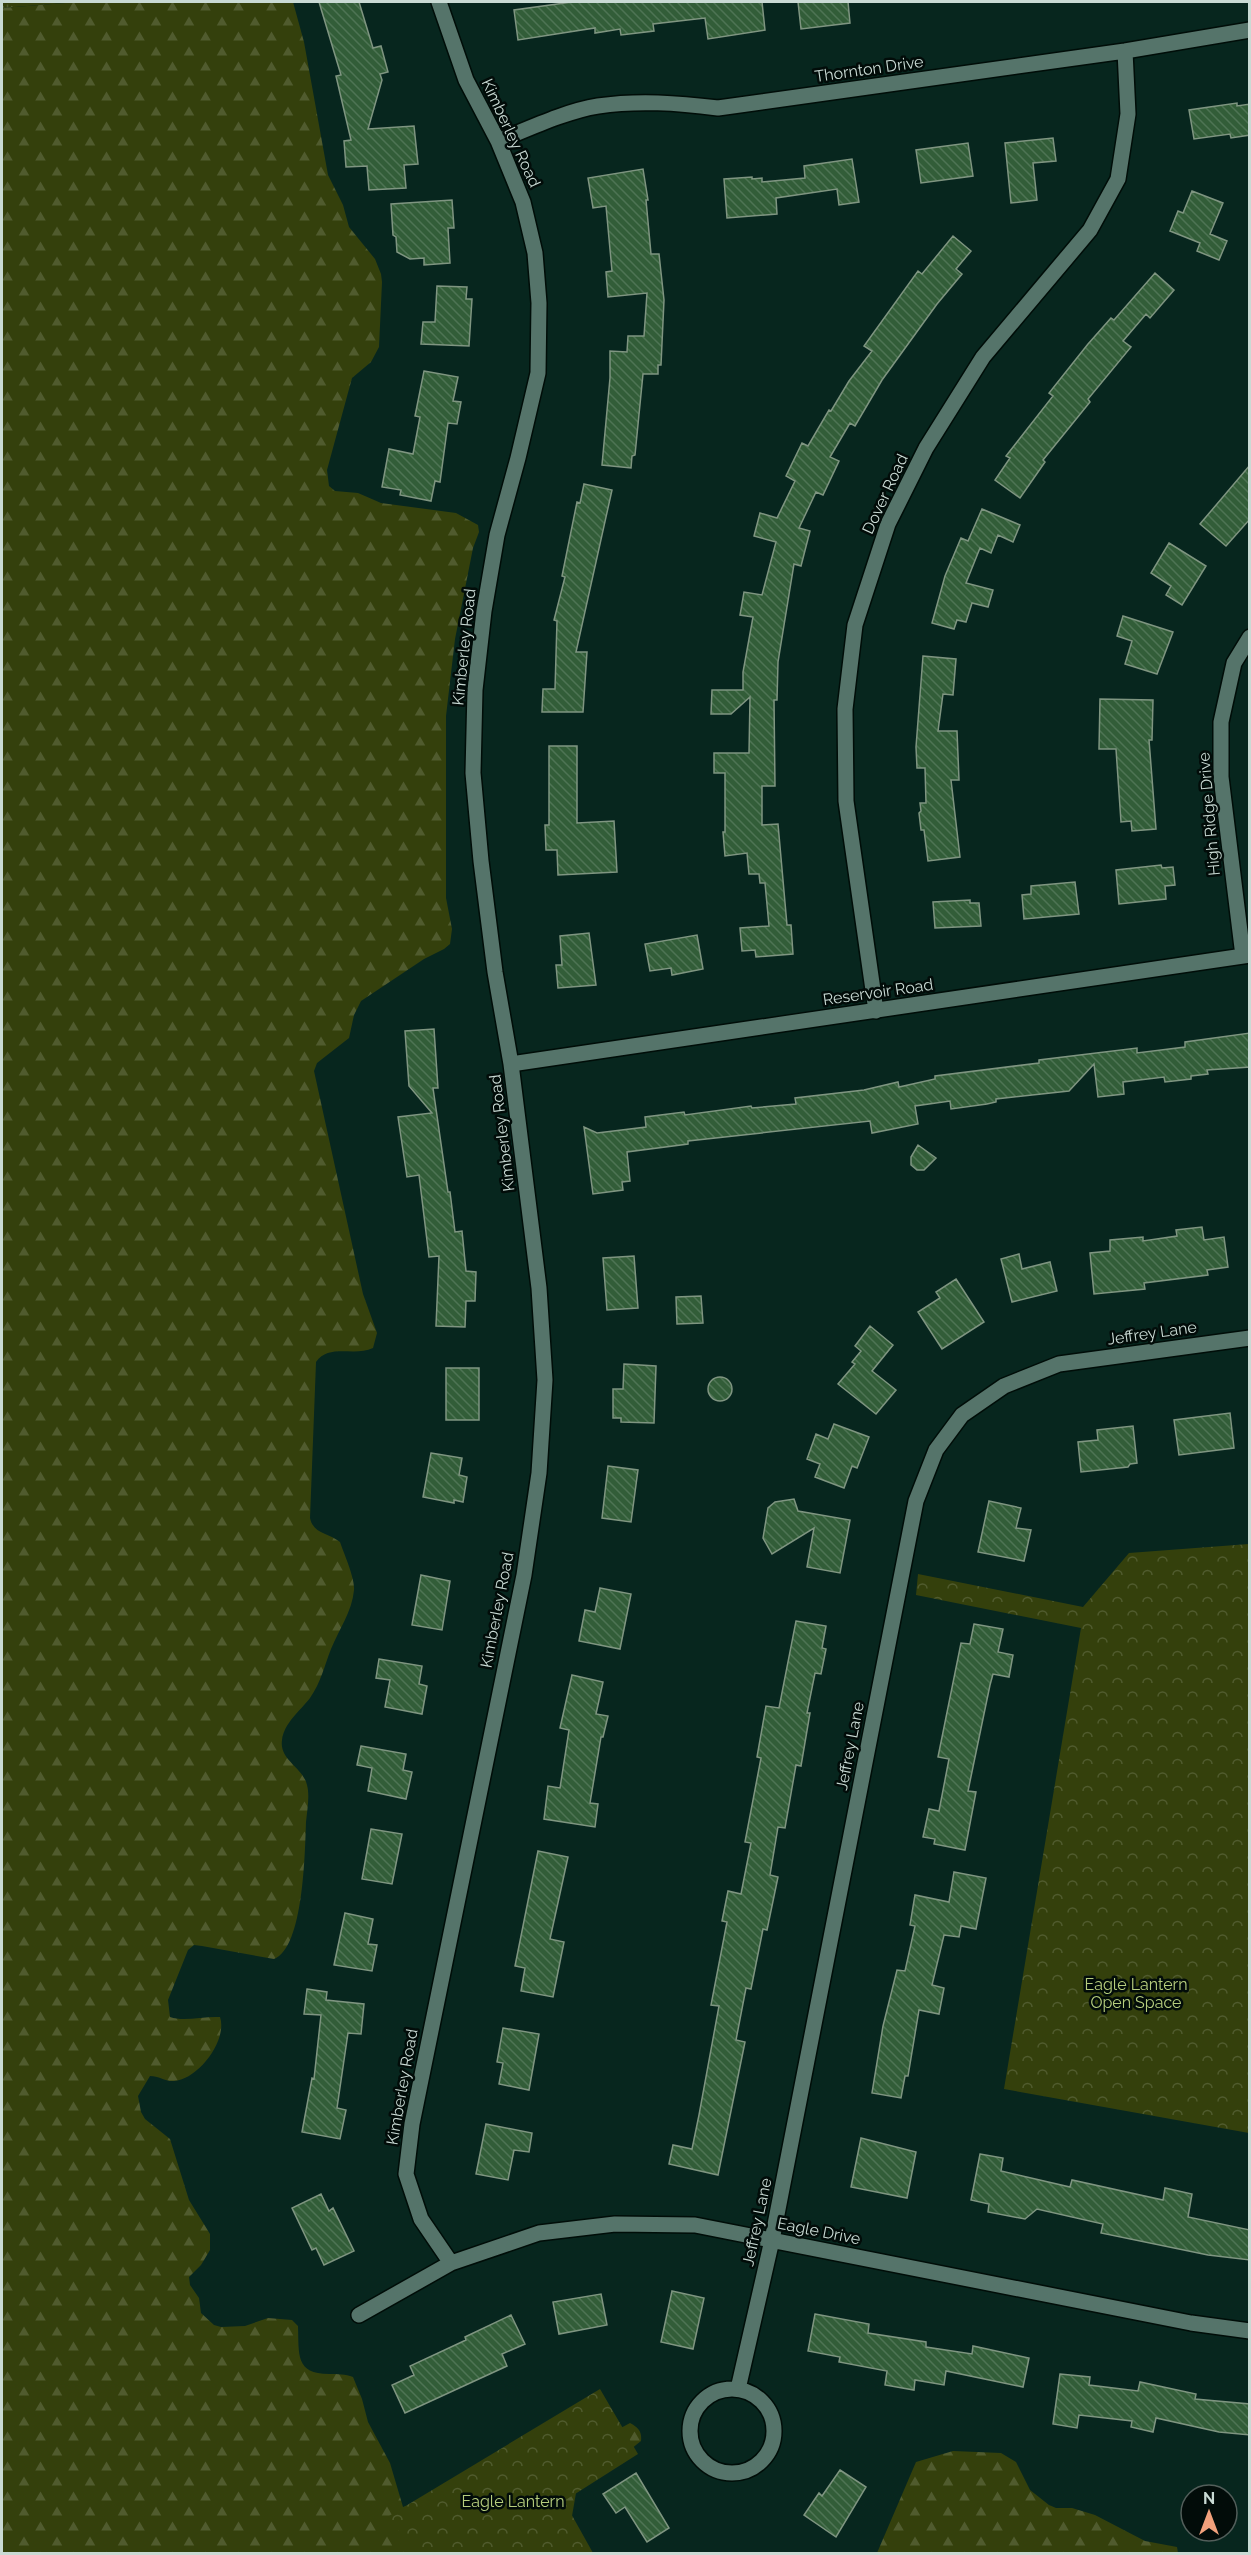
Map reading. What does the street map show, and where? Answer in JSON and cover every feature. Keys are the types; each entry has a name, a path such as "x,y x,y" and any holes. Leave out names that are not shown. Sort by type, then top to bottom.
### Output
{"street":[{"name":"Kimberley Road","path":"439,2 466,80 498,141 523,202 535,254 539,303 538,373 497,535 484,611 474,702 472,774 495,972 512,1064 539,1288 545,1380 539,1473 524,1575 411,2124 406,2174 422,2219 451,2263"},
{"name":"Thornton Drive","path":"498,141 597,106 663,102 718,108 1125,51 1250,30"},
{"name":"Dover Road","path":"876,1011 846,801 845,710 855,625 888,525 926,448 983,357 1090,230 1118,179 1128,114 1125,51"},
{"name":"High Ridge Drive","path":"1246,956 1221,777 1221,722 1234,663 1250,637"},
{"name":"Reservoir Road","path":"512,1064 1246,956"},
{"name":"Jeffrey Lane","path":"738,2389 772,2240 916,1501 936,1450 962,1415 970,1409 1005,1386 1059,1364 1250,1338"},
{"name":"Eagle Drive","path":"359,2315 451,2263 539,2233 615,2224 695,2225 1191,2322 1250,2331"},
{"path":"738,2389 751,2394 763,2403 774,2428 772,2443 766,2456 743,2471 729,2473 716,2470 696,2453 691,2441 690,2427 693,2414 705,2399 723,2390 738,2389"}],"green space":[{"path":"2,2 78,2 2,8"},
{"path":"78,2 293,2 304,42 328,175 343,205 349,227 375,259 382,282 379,347 371,362 352,378 327,470 329,486 335,491 358,493 381,503 456,513 478,525 479,532 473,548 455,639 446,716 446,898 452,929 450,944 361,1001 354,1015 349,1038 317,1063 314,1071 363,1294 377,1333 373,1348 328,1353 316,1362 310,1518 314,1527 340,1542 351,1573 354,1590 348,1613 317,1686 283,1734 284,1753 305,1779 308,1794 303,1875 297,1918 292,1937 284,1951 274,1959 194,1945 188,1950 168,2000 170,2017 181,2019 220,2017 219,2037 209,2058 192,2074 174,2081 150,2076 138,2096 141,2112 145,2119 170,2139 189,2200 210,2234 210,2250 201,2265 189,2277 190,2285 199,2298 201,2313 214,2325 221,2327 245,2326 268,2318 292,2320 298,2326 299,2353 305,2366 318,2373 353,2377 368,2422 390,2463 403,2507 595,2442 630,2423 638,2429 641,2441 576,2493 572,2516 576,2540 572,2553 2,2553 2,8"},
{"name":"Eagle Lantern Open Space","path":"1249,1544 1249,2133 1004,2089 1081,1628 916,1595 918,1574 1083,1607 1129,1553"},
{"name":"Eagle Lantern","path":"600,2389 638,2454 564,2501 593,2553 413,2553 389,2516"},
{"path":"953,2451 1001,2453 1016,2462 1030,2490 1049,2505 1056,2508 1072,2508 1095,2515 1145,2541 1177,2547 1178,2553 877,2553 916,2462"}],"building":[{"path":"319,2 359,2 373,48 381,46 388,72 380,74 382,80 368,129 414,126 418,164 404,165 406,188 369,190 367,166 346,167 344,141 351,140 336,76 341,75"},
{"path":"572,2 762,2 765,30 708,39 705,18 653,24 654,31 621,35 620,29 595,33 595,28 518,40 514,10"},
{"path":"798,2 848,2 850,23 801,29"},
{"path":"1237,103 1237,106 1250,104 1250,135 1231,138 1230,134 1194,139 1189,110"},
{"path":"1053,138 1056,161 1033,163 1037,200 1011,203 1005,143"},
{"path":"968,143 973,176 921,183 916,150"},
{"path":"852,159 859,202 839,205 837,189 776,198 777,214 727,218 724,179 752,177 752,179 762,178 762,182 805,178 804,166"},
{"path":"643,169 648,200 646,200 651,254 659,254 664,300 661,365 658,365 658,374 643,374 635,455 632,456 631,468 602,465 610,378 610,351 627,352 628,336 644,336 647,293 608,297 606,272 612,271 606,206 593,208 588,178"},
{"path":"1192,191 1223,203 1210,234 1227,241 1219,260 1197,251 1200,243 1170,231 1178,211 1183,213"},
{"path":"452,200 454,228 448,228 450,263 424,265 424,258 410,259 397,252 396,237 393,235 391,204"},
{"path":"953,236 971,251 956,269 962,274 937,304 882,380 855,426 850,423 830,457 839,461 823,495 816,492 799,528 810,531 801,566 794,564 778,662 777,700 774,700 775,786 762,786 762,825 778,824 787,925 791,925 793,954 756,957 755,950 742,951 740,928 769,926 765,883 760,883 759,874 749,874 747,853 725,856 723,832 725,832 725,773 714,773 714,753 749,753 750,697 731,714 711,714 712,690 743,690 743,672 753,617 740,615 744,592 762,595 776,542 754,536 760,513 777,518 795,481 786,476 802,443 808,446 829,410 831,411 849,381 872,351 864,346 918,271 922,274"},
{"path":"1155,273 1174,290 1150,318 1146,314 1123,341 1131,347 1088,399 1090,402 1043,460 1045,462 1020,498 995,480 1010,458 1006,456 1053,396 1049,393 1088,344 1111,318 1114,320"},
{"path":"437,286 467,287 466,299 472,299 469,346 421,344 423,322 435,322"},
{"path":"424,371 458,377 453,401 461,402 457,424 448,423 440,482 435,481 431,501 400,495 401,490 382,487 389,449 413,454 420,417 415,416"},
{"path":"1250,465 1250,519 1226,546 1200,524"},
{"path":"584,484 612,490 576,652 587,652 583,712 542,712 543,689 555,689 557,621 554,620 565,577 562,576 577,502 580,503"},
{"path":"982,509 1020,525 1013,542 998,535 991,553 980,548 966,583 993,590 988,607 972,603 966,622 957,620 954,629 932,623 945,576 961,538 968,541"},
{"path":"1169,543 1206,566 1182,605 1166,595 1171,586 1151,573"},
{"path":"1123,616 1173,632 1157,674 1125,664 1132,641 1117,636"},
{"path":"923,656 956,659 953,695 943,694 938,731 957,731 959,780 951,780 960,857 928,861 919,813 920,803 926,803 925,768 917,768 916,747"},
{"path":"1100,699 1153,700 1152,740 1149,740 1156,829 1132,831 1131,821 1121,822 1116,749 1099,749"},
{"path":"549,746 577,746 577,823 614,821 617,872 558,875 557,850 546,850 545,825 549,825"},
{"path":"1161,865 1162,868 1173,867 1175,885 1165,886 1166,899 1119,904 1116,870"},
{"path":"1075,882 1079,914 1024,919 1022,895 1031,894 1031,886"},
{"path":"970,900 970,903 979,903 981,926 935,928 933,902"},
{"path":"589,933 596,985 558,988 556,965 562,965 560,936"},
{"path":"697,935 703,969 672,975 671,968 650,971 645,944"},
{"path":"434,1029 438,1088 433,1088 448,1192 450,1192 455,1232 462,1231 466,1271 476,1272 475,1301 466,1301 465,1327 436,1326 439,1256 429,1257 419,1175 407,1177 398,1117 432,1113 409,1086 405,1031"},
{"path":"1250,1033 1250,1067 1207,1070 1208,1074 1191,1076 1191,1079 1165,1082 1164,1077 1123,1082 1124,1094 1098,1097 1094,1064 1069,1091 996,1099 996,1102 987,1104 951,1109 950,1101 915,1106 918,1124 872,1133 870,1121 688,1141 688,1144 627,1152 630,1181 622,1182 623,1190 593,1194 584,1127 597,1133 646,1127 645,1117 684,1112 685,1115 751,1106 752,1108 796,1104 795,1098 864,1090 898,1082 899,1087 935,1079 935,1076 1137,1048 1137,1053 1185,1047 1185,1042"},
{"path":"918,1145 936,1158 924,1170 917,1170 911,1165 911,1157"},
{"path":"1202,1227 1204,1240 1224,1237 1228,1267 1207,1270 1208,1275 1144,1283 1145,1289 1094,1294 1090,1253 1110,1251 1110,1240 1143,1237 1143,1241 1177,1236 1176,1230"},
{"path":"1019,1254 1022,1269 1050,1262 1057,1291 1012,1302 1001,1259"},
{"path":"634,1256 638,1308 607,1310 603,1258"},
{"path":"956,1279 984,1322 942,1349 918,1312 940,1298 936,1292"},
{"path":"701,1296 703,1323 677,1324 676,1297"},
{"path":"870,1326 893,1345 872,1371 896,1390 876,1414 838,1384 855,1364 852,1362 861,1351 855,1346"},
{"path":"624,1364 656,1366 654,1423 621,1422 621,1418 613,1418 613,1389 623,1389"},
{"path":"446,1368 479,1368 479,1420 446,1420"},
{"path":"720,1377 728,1381 732,1389 728,1397 720,1401 712,1397 708,1389 712,1381"},
{"path":"1230,1413 1234,1448 1179,1455 1174,1420"},
{"path":"834,1424 869,1437 857,1468 852,1466 844,1488 815,1477 820,1464 807,1459 816,1434 828,1439"},
{"path":"1133,1426 1137,1463 1130,1464 1128,1467 1081,1472 1078,1442 1098,1440 1097,1430"},
{"path":"431,1453 462,1458 459,1475 467,1477 463,1502 454,1500 454,1503 423,1497"},
{"path":"608,1466 638,1470 631,1522 602,1518"},
{"path":"794,1499 798,1511 850,1520 840,1573 807,1567 814,1528 772,1554 763,1538 768,1508 775,1502"},
{"path":"989,1501 1021,1508 1016,1528 1031,1530 1024,1561 978,1552"},
{"path":"421,1575 450,1581 442,1630 412,1625"},
{"path":"600,1588 631,1594 620,1649 579,1641 585,1610 595,1612"},
{"path":"796,1621 826,1626 822,1648 826,1649 821,1674 815,1673 807,1713 810,1713 801,1766 796,1765 785,1828 778,1827 770,1875 778,1877 767,1930 763,1929 751,1989 746,1988 736,2040 745,2042 718,2175 669,2164 673,2145 692,2149 719,2006 711,2005 727,1922 722,1921 728,1891 741,1894 751,1843 745,1842 761,1758 757,1757 766,1706 779,1708"},
{"path":"974,1624 1003,1629 998,1652 1013,1655 1009,1677 993,1674 990,1685 968,1791 976,1792 965,1850 934,1844 935,1839 923,1837 929,1809 939,1811 949,1759 938,1757 961,1643 970,1644"},
{"path":"379,1659 422,1666 419,1684 427,1686 422,1714 385,1707 390,1680 376,1678"},
{"path":"572,1675 603,1682 596,1714 608,1716 603,1737 601,1737 590,1803 598,1804 595,1827 544,1819 548,1786 560,1788 569,1730 560,1728"},
{"path":"361,1746 406,1754 403,1770 412,1772 406,1799 368,1791 372,1768 357,1765"},
{"path":"371,1829 402,1834 392,1884 362,1879"},
{"path":"538,1851 568,1857 550,1939 564,1942 553,1997 521,1991 525,1968 515,1966"},
{"path":"954,1872 986,1878 976,1929 961,1926 959,1937 944,1935 932,1985 944,1988 939,2014 919,2010 908,2076 905,2076 901,2098 872,2093 883,2026 897,1970 905,1971 915,1926 910,1925 915,1895 949,1902"},
{"path":"345,1913 373,1919 368,1944 377,1945 372,1971 334,1965"},
{"path":"307,1989 327,1992 326,2000 364,2004 361,2034 348,2033 337,2108 346,2110 340,2139 302,2132 312,2078 314,2079 321,2015 304,2014"},
{"path":"503,2028 539,2034 529,2090 499,2084 503,2063 497,2062"},
{"path":"486,2124 532,2133 529,2152 514,2150 508,2180 476,2174"},
{"path":"861,2138 916,2152 907,2198 851,2187"},
{"path":"980,2154 1003,2158 1001,2171 1070,2187 1072,2180 1163,2200 1165,2188 1192,2194 1188,2217 1250,2230 1250,2260 1208,2255 1101,2233 1103,2224 1037,2209 1025,2219 988,2212 989,2204 971,2200"},
{"path":"321,2194 329,2211 333,2208 354,2251 324,2265 316,2248 312,2250 292,2208"},
{"path":"672,2291 704,2298 693,2349 661,2342"},
{"path":"601,2294 607,2325 559,2334 553,2302"},
{"path":"815,2314 869,2324 868,2333 926,2342 926,2347 972,2354 973,2346 1029,2358 1023,2387 946,2371 944,2385 915,2380 914,2390 885,2385 887,2371 839,2362 840,2357 808,2351"},
{"path":"511,2315 525,2344 502,2354 507,2366 405,2413 392,2385 414,2375 410,2366 466,2340 465,2337"},
{"path":"1060,2374 1090,2377 1089,2385 1138,2391 1140,2382 1196,2394 1195,2399 1250,2404 1250,2435 1219,2432 1156,2418 1153,2432 1131,2427 1132,2421 1079,2415 1077,2428 1053,2424"},
{"path":"840,2470 866,2487 836,2537 804,2515 819,2493 822,2496"},
{"path":"636,2473 669,2528 647,2542 625,2507 616,2513 603,2494"}]}
